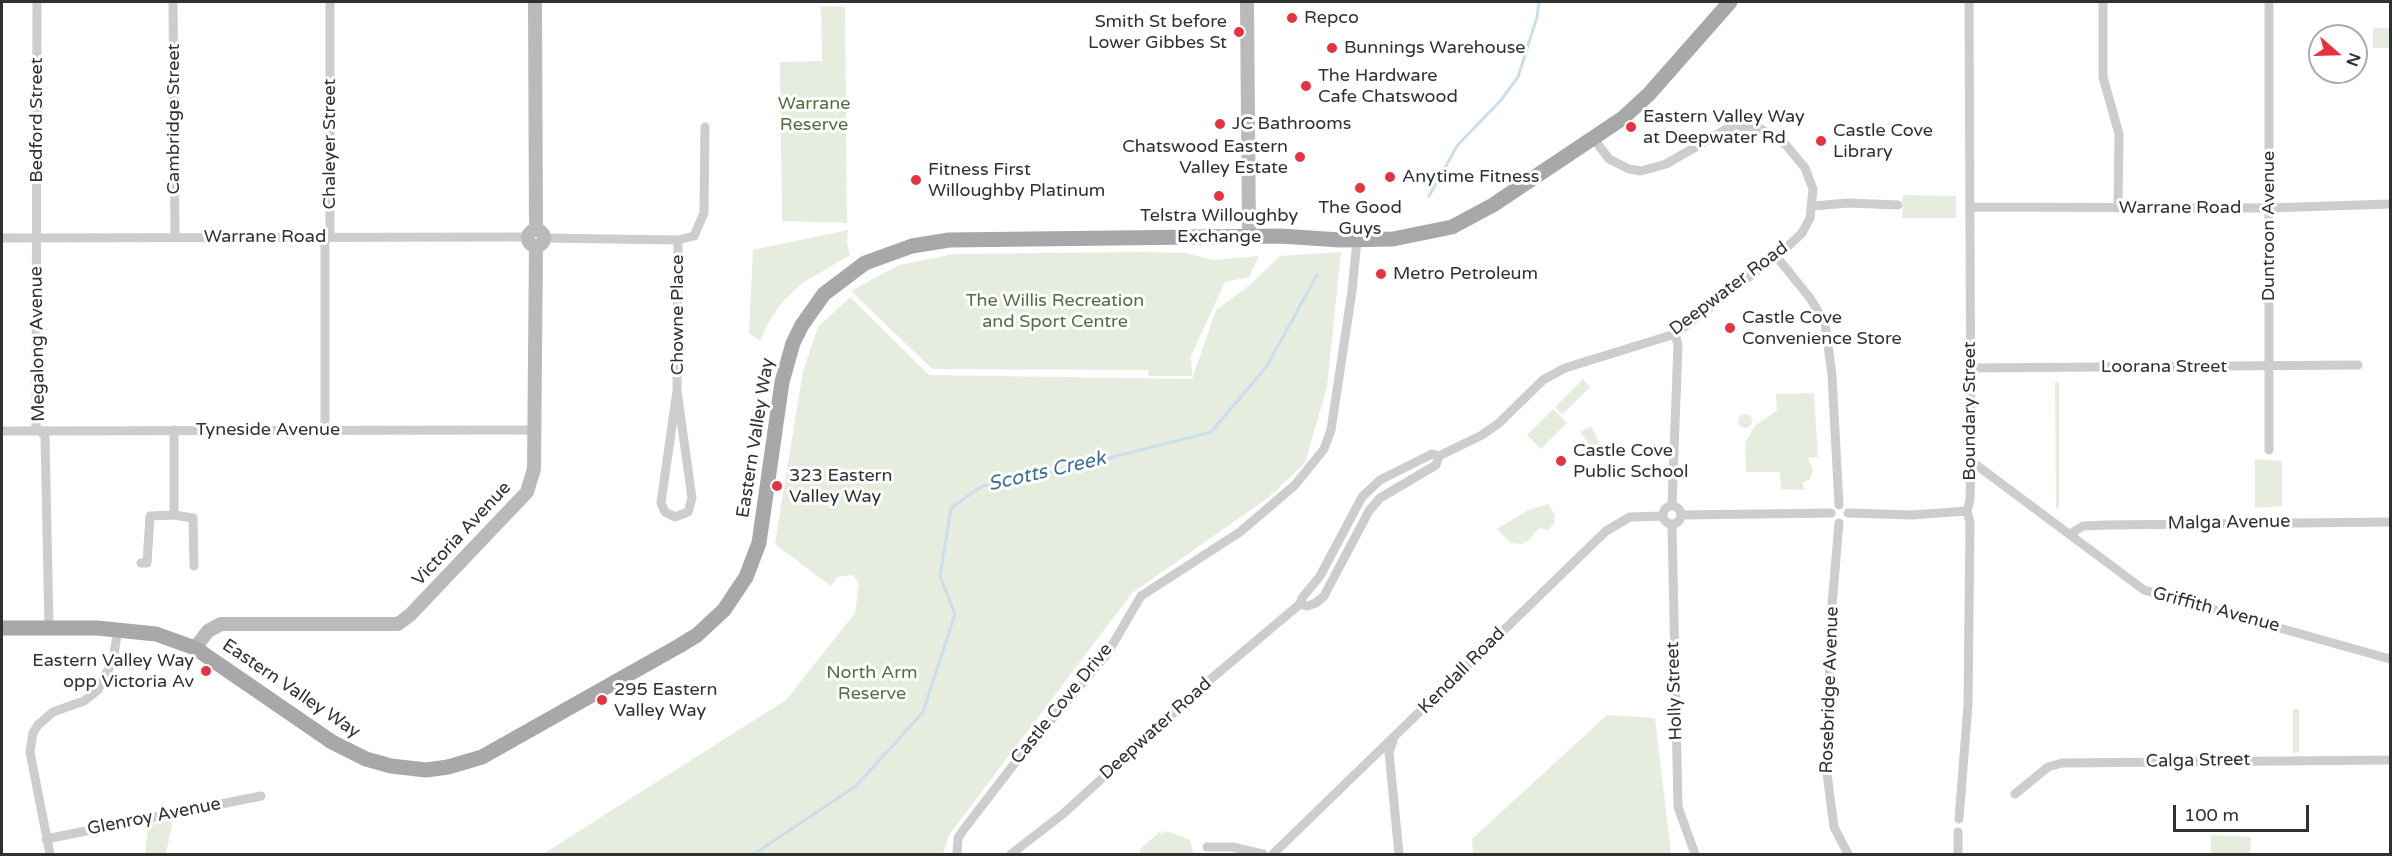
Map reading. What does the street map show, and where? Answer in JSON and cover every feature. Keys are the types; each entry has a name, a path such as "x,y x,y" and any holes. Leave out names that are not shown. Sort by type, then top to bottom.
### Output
{"main road":[{"name":"Eastern Valley Way","path":"2,628 49,627 147,632 195,648 332,742 366,759 391,766 426,770 448,767 482,757 697,635 724,610 746,577 759,543 780,393 793,343 813,308 850,271 894,251 949,240 1393,239 1452,226 1475,216 1594,140 1623,118 1649,94 1730,2"}],"street":[{"name":"Bedford Street","path":"37,2 37,238"},
{"name":"Cambridge Street","path":"173,2 175,237"},
{"name":"Chaleyer Street","path":"325,430 325,249 328,237 330,2"},
{"name":"Victoria Avenue","path":"195,648 208,631 221,624 381,626 404,620 527,492 534,475 535,430 535,2"},
{"path":"1247,2 1249,238"},
{"name":"Boundary Street","path":"1959,819 1968,705 1971,522 1967,511 1970,500 1971,461 1969,2"},
{"path":"2103,2 2103,77 2119,134 2118,208"},
{"name":"Duntroon Avenue","path":"2269,2 2269,450"},
{"path":"1594,140 1609,159 1629,170 1641,171 1673,161 1725,130 1742,126 1758,127 1773,135 1799,158 1810,178 1813,207 1848,203 1898,205"},
{"name":"Warrane Road","path":"2,238 328,237 678,240 694,236 704,213 705,127"},
{"name":"Warrane Road","path":"1970,207 2269,208 2391,204"},
{"name":"Deepwater Road","path":"1011,855 1063,814 1212,678 1300,604 1302,598 1320,576 1362,497 1370,488 1389,474 1432,454 1439,456 1482,435 1543,381 1564,368 1675,333 1776,256 1802,233 1813,207"},
{"name":"Megalong Avenue","path":"37,238 36,427 45,436 49,627"},
{"name":"Chowne Place","path":"677,391 692,498 688,512 675,517 665,512 661,502 677,391 678,240"},
{"name":"Castle Cove Drive","path":"957,855 958,838 970,820 1046,725 1107,654 1141,596 1240,532 1294,485 1324,449 1331,430 1357,240"},
{"path":"1776,256 1810,298 1825,323 1832,375 1839,505"},
{"path":"1672,506 1678,345 1675,333"},
{"name":"Loorana Street","path":"1970,368 2358,364"},
{"path":"174,430 174,515"},
{"name":"Tyneside Avenue","path":"2,431 535,430"},
{"name":"Deepwater Road","path":"1300,604 1307,606 1316,603 1324,596 1369,511 1380,498 1436,465 1439,456"},
{"name":"Griffith Avenue","path":"1971,461 2144,590 2317,636 2391,659"},
{"path":"1839,505 1846,508 1847,519 1839,523 1832,519 1830,513 1834,507 1839,505"},
{"path":"1672,506 1678,507 1682,515 1677,522 1672,524 1663,516 1666,508 1672,506"},
{"path":"1848,513 1912,514 1967,511"},
{"path":"1682,515 1830,513"},
{"path":"141,563 147,563 150,516 174,515 193,518 194,566"},
{"name":"Kendall Road","path":"1273,855 1606,531 1630,517 1663,516"},
{"name":"Malga Avenue","path":"2070,534 2083,526 2106,525 2391,522"},
{"name":"Rosebridge Avenue","path":"1839,523 1832,605 1826,766 1834,827 1848,855"},
{"name":"Holly Street","path":"1672,524 1678,807 1695,855"},
{"path":"50,855 30,752 33,733 38,725 53,712 84,701 98,690 113,660 118,629"},
{"path":"1394,739 1389,752 1399,855"},
{"name":"Calga Street","path":"2015,794 2048,767 2062,763 2391,760"},
{"name":"Glenroy Avenue","path":"46,838 261,796"},
{"path":"1958,832 1958,855"},
{"path":"1207,847 1251,849 1263,855"}],"green space":[{"name":"Warrane Reserve","path":"821,6 845,7 847,223 782,221 780,62 822,61"},
{"path":"2373,28 2390,28 2390,48 2373,48"},
{"path":"1903,195 1956,196 1956,218 1902,218"},
{"path":"848,230 847,243 850,255 804,282 784,300 771,318 760,341 749,333 753,250"},
{"name":"North Arm Reserve","path":"1341,252 1327,387 1305,463 1268,498 1132,593 949,835 943,854 543,854 786,700 855,613 859,584 853,575 837,577 831,586 775,544 803,371 818,327 850,297 929,375 1192,379 1216,310 1250,285 1280,256"},
{"name":"The Willis Recreation and Sport Centre","path":"1185,253 1213,260 1259,256 1249,277 1225,282 1191,356 1192,376 1149,376 1148,370 932,369 851,291 899,265 954,254"},
{"path":"1583,379 1590,387 1562,415 1555,407"},
{"path":"2055,382 2059,382 2059,509 2056,507"},
{"path":"1814,393 1818,457 1808,458 1813,470 1810,479 1802,483 1805,490 1781,489 1780,472 1746,472 1745,443 1755,426 1777,410 1776,394"},
{"path":"1553,409 1567,423 1541,449 1527,435"},
{"path":"1745,414 1750,416 1752,421 1750,426 1745,428 1740,426 1738,421 1740,416"},
{"path":"1591,426 1599,443 1591,447 1580,432"},
{"path":"2255,459 2282,461 2282,506 2255,508"},
{"path":"1548,504 1555,515 1554,524 1548,530 1539,528 1529,540 1522,544 1511,543 1497,529 1528,510"},
{"path":"2293,709 2299,709 2299,752 2293,753"},
{"path":"1607,715 1655,718 1671,854 1473,854 1472,839"},
{"path":"173,819 166,854 145,854 148,826"},
{"path":"1161,831 1161,835 1166,831 1190,840 1194,854 1140,854 1140,849"},
{"path":"2211,835 2251,837 2250,854 2211,854"}],"waterway":[{"name":"Scotts Creek","path":"1429,196 1457,146 1501,100 1518,77 1537,17 1539,2"},
{"name":"Scotts Creek","path":"754,854 856,786 923,712 955,614 940,576 951,508 982,486 1016,482 1211,432 1267,366 1317,275"}],"place":[{"name":"Repco","path":"1292,18"},
{"name":"Smith St before Lower Gibbes St","path":"1239,32"},
{"name":"Bunnings Warehouse","path":"1332,48"},
{"name":"The Hardware Cafe Chatswood","path":"1306,86"},
{"name":"JC Bathrooms","path":"1220,124"},
{"name":"Eastern Valley Way at Deepwater Rd","path":"1631,127"},
{"name":"Castle Cove Library","path":"1821,141"},
{"name":"Chatswood Eastern Valley Estate","path":"1300,157"},
{"name":"Anytime Fitness","path":"1390,177"},
{"name":"Fitness First Willoughby Platinum","path":"916,180"},
{"name":"The Good Guys","path":"1360,188"},
{"name":"Telstra Willoughby Exchange","path":"1219,196"},
{"name":"Metro Petroleum","path":"1381,274"},
{"name":"Castle Cove Convenience Store","path":"1730,328"},
{"name":"Castle Cove Public School","path":"1561,461"},
{"name":"323 Eastern Valley Way","path":"777,486"},
{"name":"Eastern Valley Way opp Victoria Av","path":"206,671"},
{"name":"295 Eastern Valley Way","path":"602,700"}]}
